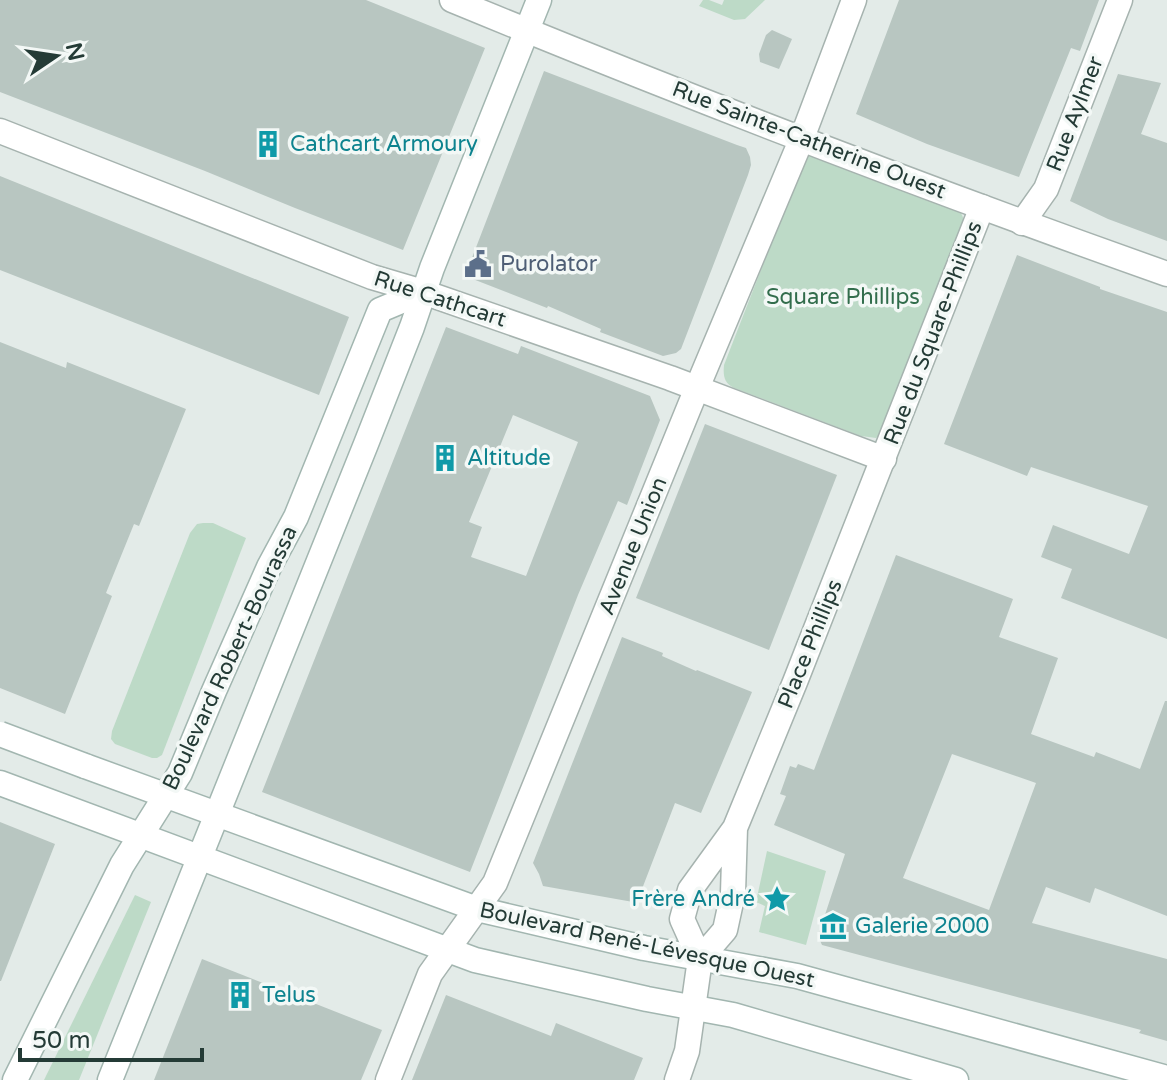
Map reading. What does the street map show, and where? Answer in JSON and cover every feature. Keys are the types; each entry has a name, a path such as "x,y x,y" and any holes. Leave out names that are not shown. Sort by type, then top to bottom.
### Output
{"main road":[{"name":"Rue Sainte-Catherine Ouest","path":"452,0 1022,223 1167,274"},
{"name":"Boulevard Robert-Bourassa","path":"110,1080 395,371 423,292 539,0"},
{"name":"Avenue Union","path":"388,1080 430,974 495,883 802,138 854,0"},
{"name":"Rue Aylmer","path":"1022,223 1046,189 1120,0"},
{"name":"Rue Cathcart","path":"0,131 372,277 697,388 884,459"},
{"name":"Rue du Square-Phillips","path":"884,459 982,207"},
{"name":"Boulevard Robert-Bourassa","path":"15,1080 101,906 139,836 180,773 269,567 296,517 380,310 423,292"},
{"name":"Place Phillips","path":"735,828 884,459"},
{"name":"Boulevard René-Lévesque Ouest","path":"0,734 503,917 700,959 797,976 1167,1078"},
{"path":"0,783 475,960 636,997 742,1017 956,1080"},
{"path":"700,959 725,930 733,893 735,828"},
{"path":"677,1080 687,1051 700,959 682,919 690,890 735,828"}],"green space":[{"path":"703,0 722,5 724,0 765,0 745,19 734,20 699,6"},
{"name":"Square Phillips","path":"806,154 952,206 964,220 881,434 876,438 861,436 734,388 724,376 724,365"},
{"path":"213,523 246,538 162,755 152,758 115,744 111,739 112,731 190,533 197,524"},
{"path":"767,851 826,871 806,945 759,932 765,906 756,902"},
{"path":"135,895 151,902 79,1080 44,1080"}],"building":[{"path":"0,0 366,0 485,48 403,250 0,92"},
{"path":"899,0 1099,0 1080,51 1071,48 1019,177 856,114"},
{"path":"772,30 792,39 779,69 760,62 759,54 766,35"},
{"path":"544,71 746,148 751,165 748,175 681,349 676,353 663,356 600,332 601,329 548,306 465,276"},
{"path":"1118,74 1161,83 1141,134 1167,143 1167,241 1070,201"},
{"path":"0,176 349,317 319,395 0,270"},
{"path":"1017,255 1167,312 1167,639 1061,598 1072,569 1041,557 1053,525 1129,554 1148,506 1031,467 1027,476 944,444"},
{"path":"446,327 518,354 521,346 650,396 660,420 627,505 618,501 578,595 470,872 262,792","holes":["513,415 578,442 526,576 471,557 482,527 469,522"]},
{"path":"0,342 66,368 67,362 186,409 139,526 134,524 106,593 112,596 65,714 0,688"},
{"path":"705,424 837,475 769,650 636,598"},
{"path":"896,555 1013,599 999,637 1058,658 1031,734 1094,757 1096,752 1140,769 1167,701 1167,916 1095,888 1090,903 1046,887 1032,923 1167,959 1167,1041 1139,1033 1141,1030 822,945 818,936 845,854 774,825 786,796 780,794 790,766 796,768 798,764 814,770","holes":["952,754 1036,783 989,910 903,878"]},
{"path":"622,637 663,653 662,656 696,671 752,692 701,813 675,803 637,902 543,886 533,863"},
{"path":"0,822 55,844 1,981 0,981"},
{"name":"Telus","path":"202,959 382,1030 361,1080 154,1080"},
{"path":"446,995 551,1036 556,1023 643,1058 634,1080 412,1080"}],"place":[{"name":"Cathcart Armoury","path":"268,144"},
{"name":"Purolator","path":"478,264"},
{"name":"Altitude","path":"445,458"},
{"name":"Frère André","path":"777,899"},
{"name":"Galerie 2000","path":"833,926"},
{"name":"Telus","path":"240,995"}]}
